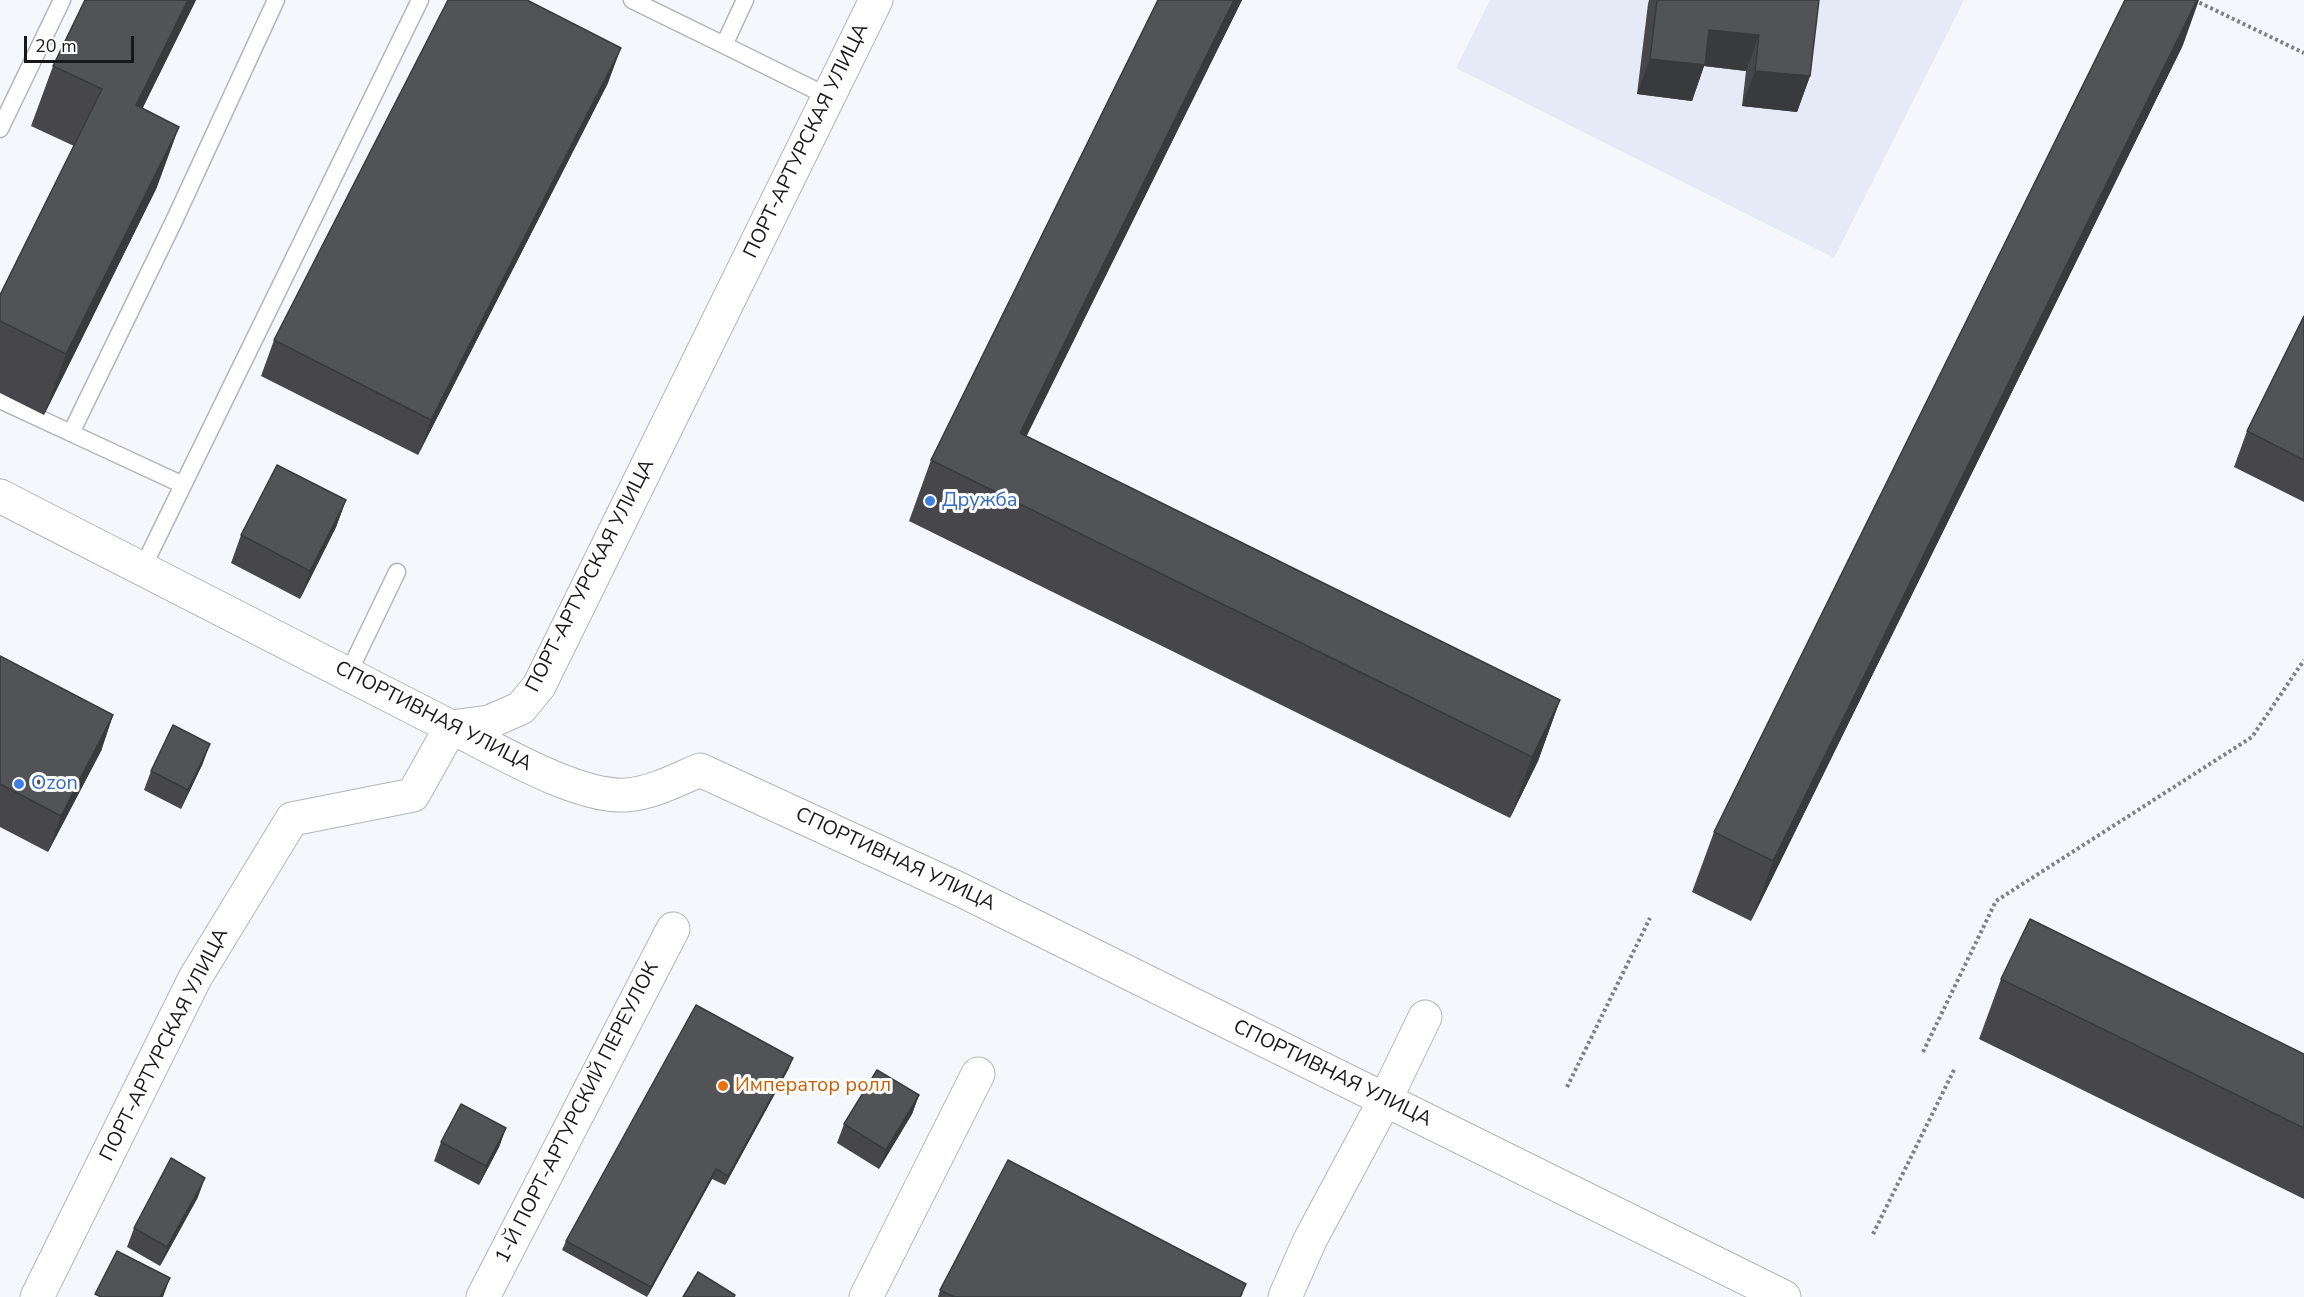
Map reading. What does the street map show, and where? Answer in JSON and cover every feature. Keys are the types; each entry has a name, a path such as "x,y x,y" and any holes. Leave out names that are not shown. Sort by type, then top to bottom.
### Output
{"street":[{"name":"ПОРТ-АРТУРСКАЯ УЛИЦА","path":"36,1297 195,978 291,819 413,795 451,727 489,722 521,708 540,686 876,0"},
{"name":"СПОРТИВНАЯ УЛИЦА","path":"0,496 143,567 451,727 570,785 625,795 661,787 700,770 961,890 1385,1100 1741,1282 1784,1297"},
{"name":"1-Й ПОРТ-АРТУРСКИЙ ПЕРЕУЛОК","path":"483,1297 673,929"},
{"path":"1285,1297 1310,1240 1385,1100 1425,1017"},
{"path":"866,1297 978,1074"}],"lane":[{"path":"0,129 62,0"},
{"path":"71,433 174,221 276,0"},
{"path":"143,567 181,484 420,0"},
{"path":"632,0 829,97"},
{"path":"724,45 746,0"},
{"path":"0,399 181,484"},
{"path":"348,674 397,572"}],"path":[{"path":"2194,0 2304,53"},
{"path":"1923,1052 1996,901 2252,737 2304,660"},
{"path":"1567,1088 1650,918"},
{"path":"1873,1234 1955,1068"}],"shaded area":[{"path":"1490,0 1964,0 1834,258 1456,68"}],"building":[{"path":"85,0 188,0 136,105 179,127 66,354 0,321 0,295 102,89 53,66"},
{"path":"448,0 527,0 621,48 431,420 274,340"},
{"path":"1158,0 1234,0 1020,433 1560,700 1532,757 931,460"},
{"path":"1657,0 1819,0 1810,76 1755,71 1759,35 1709,30 1705,65 1650,59"},
{"path":"2125,0 2197,0 1773,861 1714,832"},
{"path":"2304,316 2304,460 2247,431"},
{"path":"277,465 346,500 310,571 241,535"},
{"path":"0,656 113,715 61,816 0,784"},
{"path":"173,725 210,744 188,790 151,771"},
{"path":"2030,919 2304,1054 2304,1128 2001,979"},
{"path":"696,1005 793,1058 728,1176 716,1169 651,1287 566,1241"},
{"path":"877,1070 919,1095 886,1150 844,1124"},
{"path":"461,1104 506,1128 486,1166 441,1142"},
{"path":"171,1158 205,1178 167,1247 134,1228"},
{"path":"1008,1160 1246,1284 1240,1297 954,1297 940,1290"},
{"path":"117,1251 170,1278 160,1297 101,1297 95,1294"},
{"path":"698,1272 735,1295 734,1297 683,1297"}],"place":[{"name":"Дружба","path":"930,501"},
{"name":"Ozon","path":"19,784"},
{"name":"Император ролл","path":"723,1086"}]}
